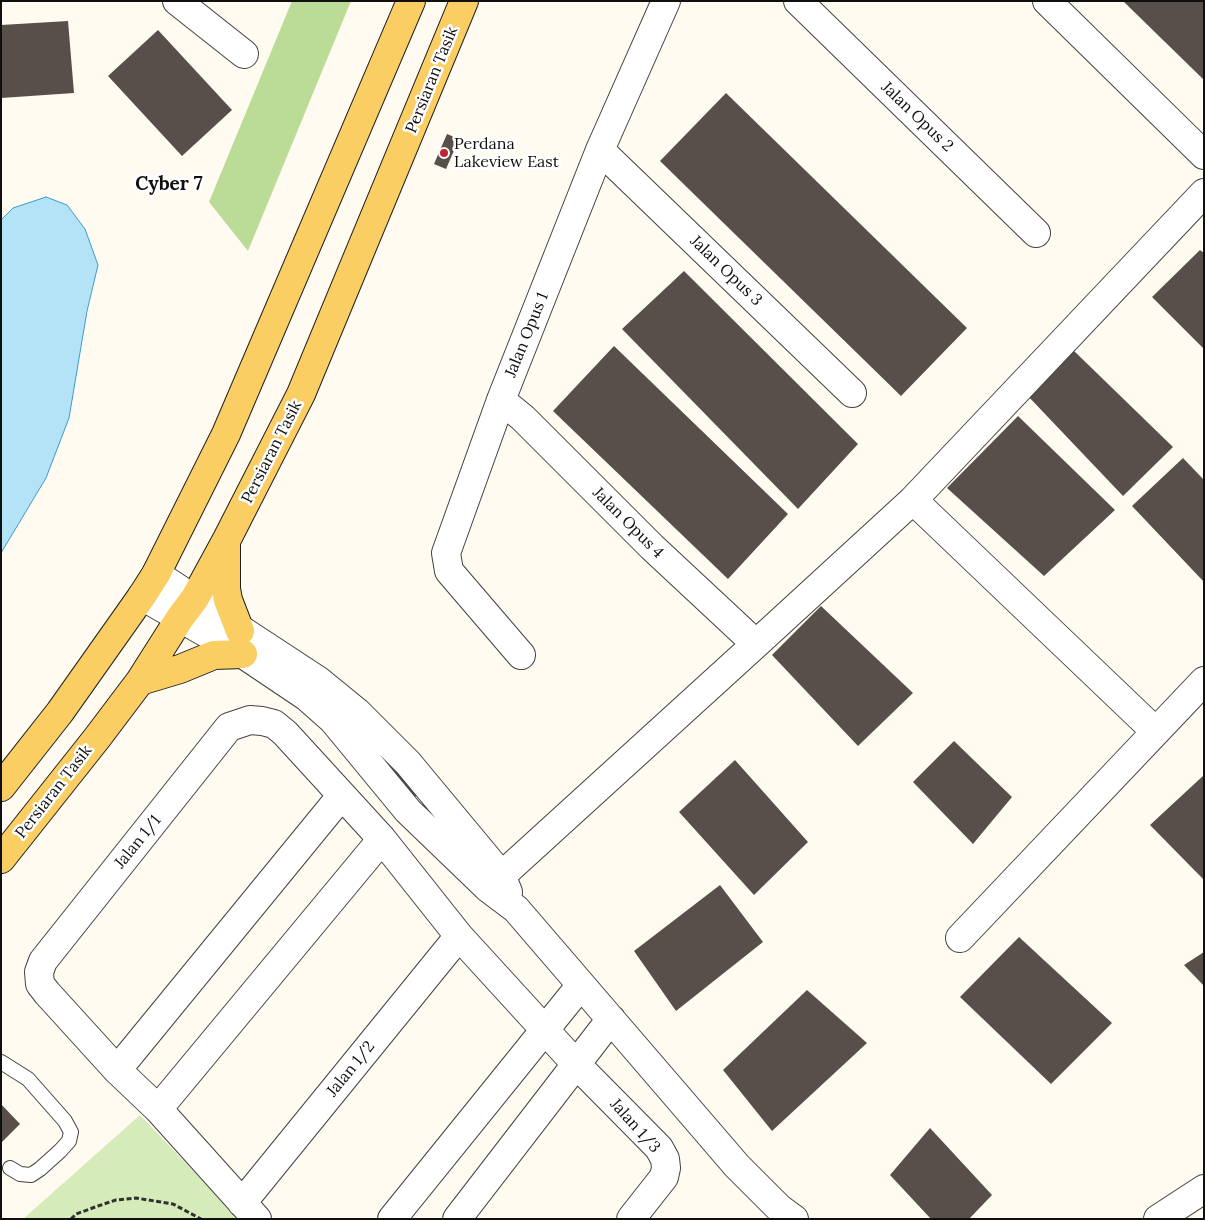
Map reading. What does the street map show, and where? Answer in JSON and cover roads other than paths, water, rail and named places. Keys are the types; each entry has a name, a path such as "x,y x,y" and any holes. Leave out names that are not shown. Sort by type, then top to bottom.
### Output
{"main road":[{"path":"1,788 60,712 149,585 226,434 411,1"},
{"name":"Persiaran Tasik","path":"1,859 140,681 187,608 226,541 301,394 464,1"},
{"path":"140,681 180,669 241,642 226,589 226,541"}],"street":[{"path":"176,1 244,54"},
{"name":"Jalan Opus 1","path":"521,655 449,571 446,553 501,400 600,150 666,1"},
{"name":"Jalan Opus 2","path":"798,1 1036,233"},
{"path":"1047,1 1204,155"},
{"name":"Jalan Opus 3","path":"600,150 852,393"},
{"path":"495,881 913,500 1204,193"},
{"name":"Jalan Opus 4","path":"501,400 523,418 652,548 756,644"},
{"path":"913,500 1155,731"},
{"path":"149,585 313,689 357,712 408,763 450,833 495,881 516,910 737,1166 779,1208 794,1219"},
{"path":"960,938 1204,681"},
{"name":"Jalan 1/1","path":"117,1070 47,993 40,984 39,972 43,961 230,727 250,720 274,724 285,732 342,796"},
{"path":"250,1211 158,1109 117,1070 342,796"},
{"name":"Jalan 1/3","path":"342,796 382,839 459,936 576,1064 659,1148 665,1159 664,1177 631,1219"},
{"path":"158,1109 382,839"},
{"name":"Jalan 1/2","path":"250,1211 459,936"},
{"path":"392,1219 582,985"},
{"path":"457,1219 611,1019"},
{"path":"1158,1219 1204,1190"}],"lane":[{"path":"1,1062 28,1079 66,1121 71,1132 69,1141 60,1151 31,1175 20,1174 10,1168"}],"water":[{"path":"46,197 67,205 85,229 98,265 87,311 69,418 46,478 1,553 1,220 13,208"}],"place":[{"name":"Perdana Lakeview East","path":"444,153"}],"district":[{"name":"Cyber 7","path":"169,185"}]}
